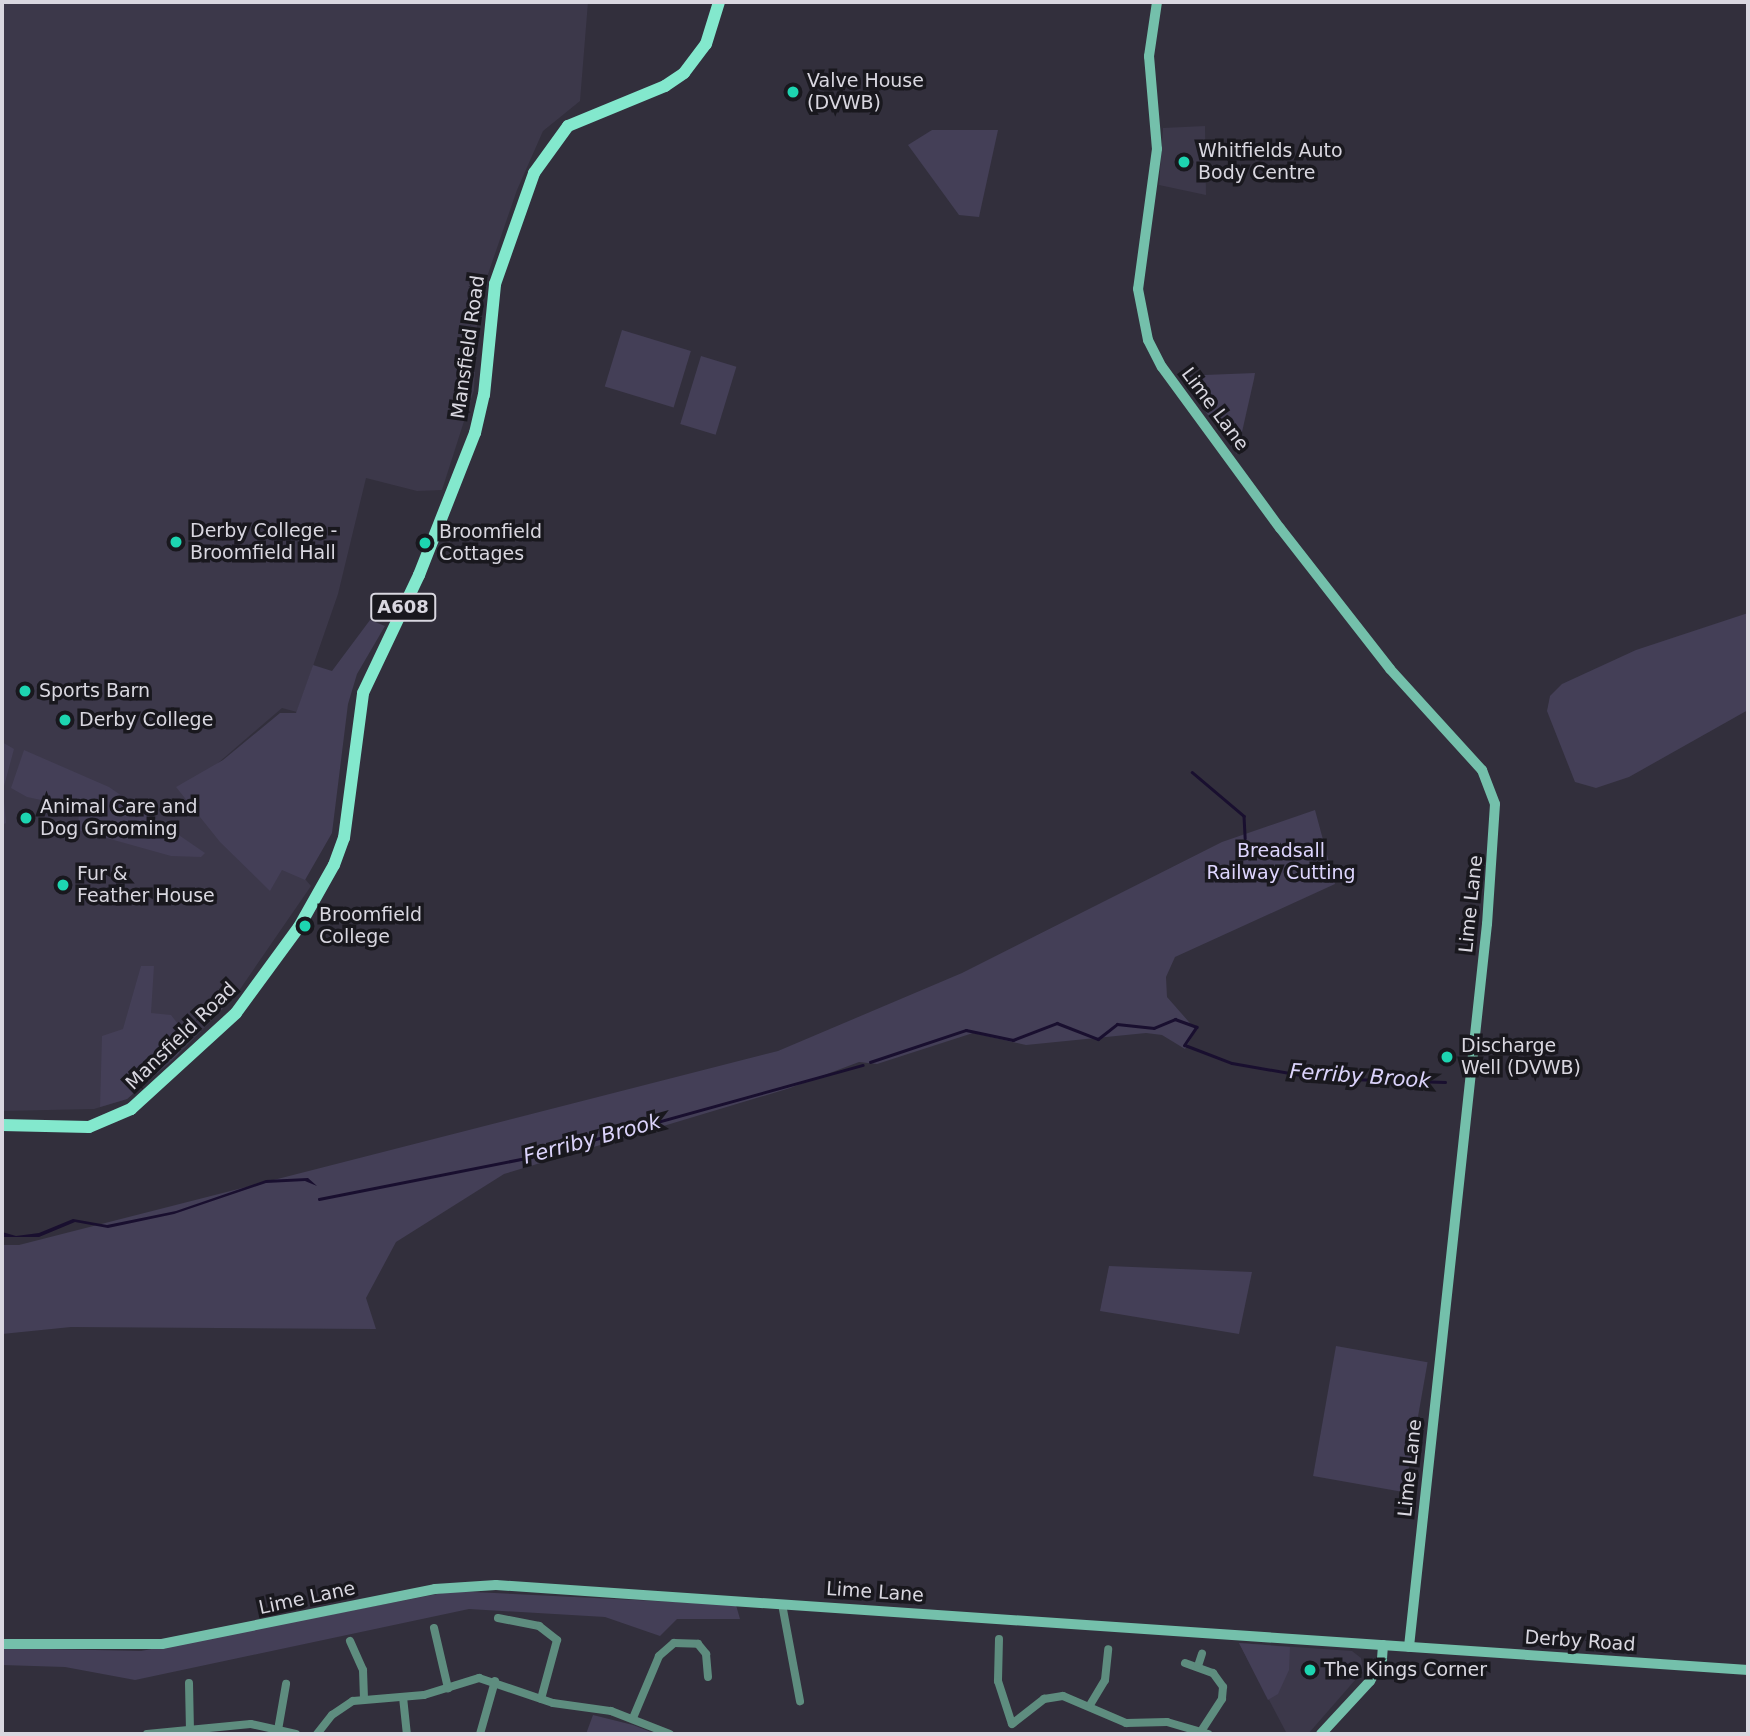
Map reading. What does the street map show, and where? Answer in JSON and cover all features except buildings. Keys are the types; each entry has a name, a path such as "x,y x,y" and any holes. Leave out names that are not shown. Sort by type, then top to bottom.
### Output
{"main road":[{"name":"Mansfield Road","path":"2,1125 89,1127 131,1109 236,1013 299,927 334,865 344,838 363,693 427,556 475,433 484,395 495,284 534,173 553,140 575,121 652,92 684,73 706,44 719,2"}],"street":[{"name":"Lime Lane","path":"2,1644 162,1644 455,1586 782,1604 1409,1647 1485,948 1495,804 1482,771 1390,669 1280,528 1162,367 1148,340 1138,289 1157,149 1149,56 1157,2"},
{"path":"782,1604 800,1700"},
{"path":"498,1618 550,1632 559,1647"},
{"path":"434,1628 448,1688"},
{"path":"999,1639 999,1689 1012,1724 1053,1697 1071,1697 1126,1723 1167,1722 1205,1732 1222,1699 1223,1687 1217,1676 1198,1666 1185,1663"},
{"path":"350,1641 363,1670 365,1698"},
{"path":"541,1699 559,1647 569,1642"},
{"path":"633,1718 659,1656 674,1643 698,1644 706,1654 708,1677"},
{"path":"1321,1734 1370,1681 1382,1659 1383,1645"},
{"name":"Derby Road","path":"1409,1647 1748,1670"},
{"path":"1090,1705 1105,1680 1108,1649"},
{"path":"1198,1666 1202,1654"},
{"path":"988,1657 998,1658"},
{"path":"1094,1663 1106,1664"},
{"path":"317,1734 338,1709 365,1698 403,1697 448,1688 471,1679 495,1681 541,1699 633,1718 670,1734"},
{"path":"480,1734 495,1681"},
{"path":"189,1683 190,1729"},
{"path":"278,1730 286,1684"},
{"path":"403,1697 407,1734"},
{"path":"1166,1734 1167,1722"},
{"path":"147,1734 190,1729 216,1732 251,1724 296,1734"}],"shaded area":[{"name":"Derby College - Broomfield Hall","path":"2,2 588,2 580,101 543,131 517,190 478,303 474,390 442,490 417,491 366,478 338,594 297,712 282,708 211,769 311,886 236,995 173,1060 127,1099 94,1109 2,1111"},
{"name":"Whitfields Auto Body Centre","path":"1205,126 1206,195 1159,185 1163,128"},
{"path":"308,1178 317,1186 305,1181 266,1183 174,1214 108,1228 75,1222 39,1237 2,1237 2,1232 16,1236 39,1233 73,1219 107,1225 176,1211 266,1180"},
{"path":"1239,1643 1352,1651 1361,1658 1363,1671 1308,1734 1287,1734"}],"green space":[{"path":"932,130 998,130 979,217 959,215 908,145"},
{"path":"622,330 691,351 674,407 605,386"},
{"path":"701,356 736,367 716,435 680,424"},
{"path":"1255,373 1254,379 1237,454 1179,376"},
{"path":"1748,613 1748,710 1629,777 1596,788 1575,782 1547,711 1550,696 1562,684 1636,650"},
{"path":"370,620 385,626 357,674 348,704 332,833 305,880 282,870 270,891 220,842 176,787 223,760 280,713 296,713 313,665 332,671"},
{"path":"2,742 14,749 3,790 6,823 2,825"},
{"path":"24,750 109,787 205,853 201,857 171,856 78,830 79,808 27,797 11,788"},
{"name":"Breadsall Railway Cutting","path":"1315,810 1335,884 1175,957 1166,977 1167,997 1196,1030 1185,1049 1162,1035 1146,1033 1026,1045 973,1033 877,1064 859,1062 790,1088 504,1174 396,1242 366,1298 376,1329 71,1327 2,1334 2,1245 19,1245 778,1051 962,973 1222,842"},
{"path":"141,966 154,966 151,1013 171,1015 178,1024 179,1053 127,1099 100,1107 102,1036 123,1029"},
{"path":"1109,1266 1252,1272 1239,1334 1100,1311"},
{"path":"1336,1346 1428,1362 1405,1492 1313,1476"},
{"path":"453,1591 736,1605 740,1619 677,1619 660,1636 605,1617 469,1609 135,1680 65,1667 2,1665 2,1648 141,1651"},
{"path":"1239,1643 1290,1647 1289,1670 1278,1694 1268,1700"},
{"path":"593,1715 633,1725 656,1734 586,1734"}],"waterway":[{"path":"1192,772 1244,816 1245,838"},
{"name":"Ferriby Brook","path":"870,1062 966,1030 1013,1040 1057,1023 1098,1039 1117,1024 1154,1028 1175,1019 1197,1027 1185,1045 1232,1063 1318,1078 1445,1082"},
{"name":"Ferriby Brook","path":"319,1199 531,1157 862,1065"}],"place":[{"name":"Valve House (DVWB)","path":"793,92"},
{"name":"Whitfields Auto Body Centre","path":"1184,162"},
{"name":"Derby College - Broomfield Hall","path":"176,542"},
{"name":"Broomfield Cottages","path":"425,543"},
{"name":"Sports Barn","path":"25,691"},
{"name":"Derby College","path":"65,720"},
{"name":"Animal Care and Dog Grooming","path":"26,818"},
{"name":"Fur & Feather House","path":"63,885"},
{"name":"Broomfield College","path":"305,926"},
{"name":"Discharge Well (DVWB)","path":"1447,1057"},
{"name":"The Kings Corner","path":"1310,1670"}]}
